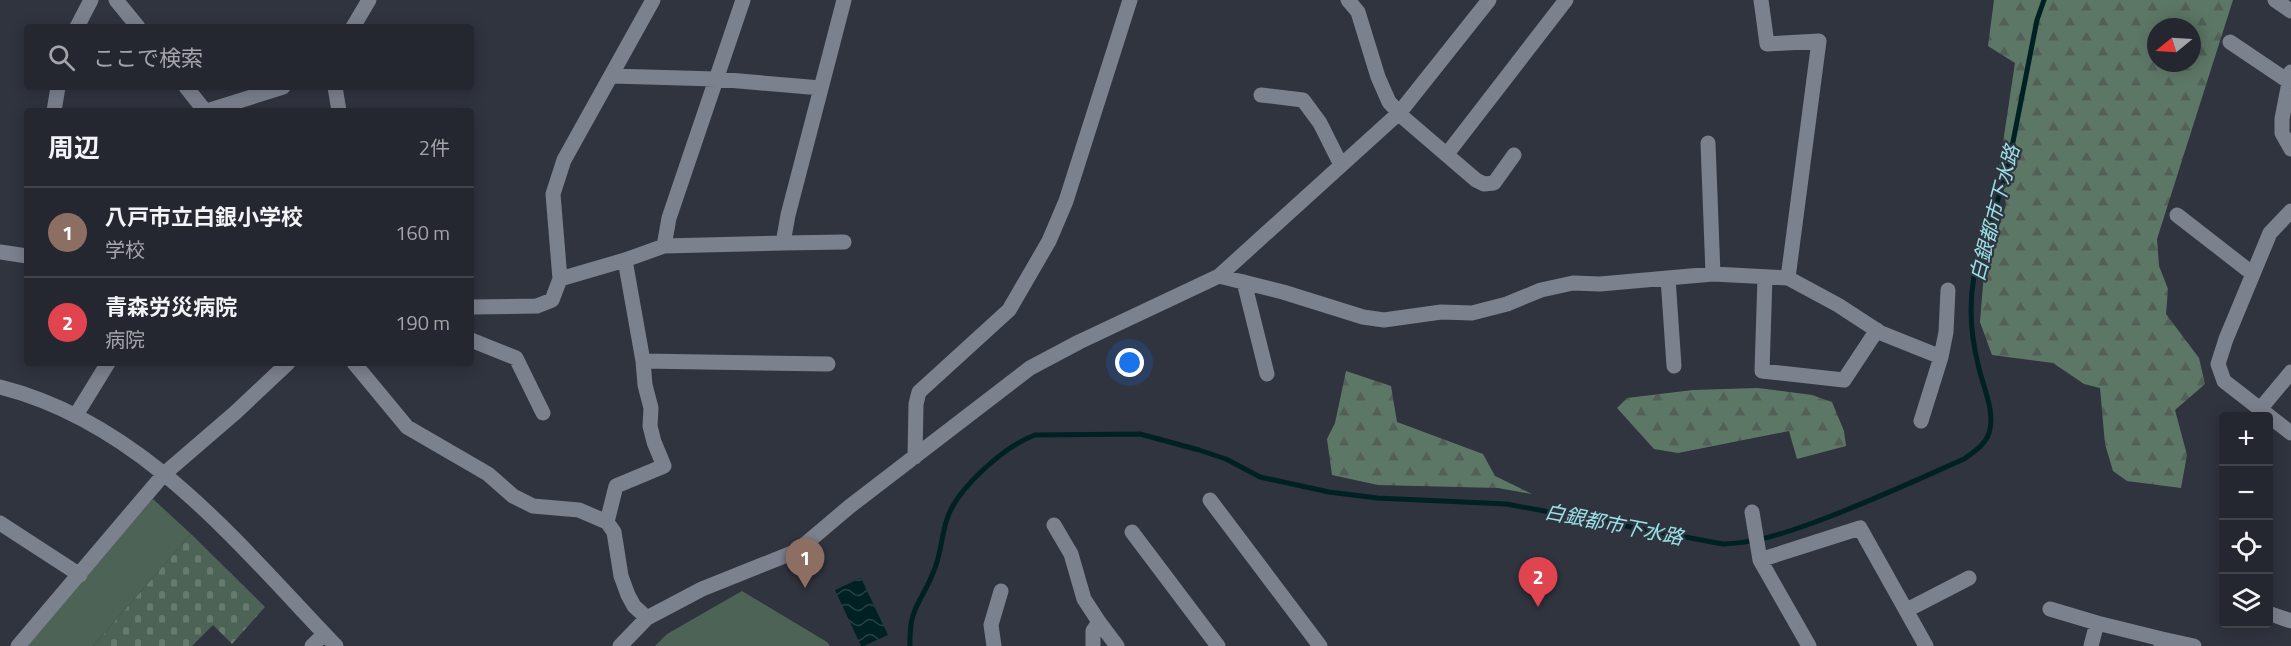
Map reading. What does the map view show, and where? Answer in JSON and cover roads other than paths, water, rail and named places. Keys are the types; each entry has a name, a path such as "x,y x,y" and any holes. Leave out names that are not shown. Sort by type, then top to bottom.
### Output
{"street":[{"path":"79,24 91,0"},
{"path":"116,0 136,24"},
{"path":"354,24 369,0"},
{"path":"474,307 537,306 552,300 560,279 553,194 564,160 653,0"},
{"path":"664,246 669,218 743,0"},
{"path":"783,243 788,215 844,0"},
{"path":"915,457 916,405 919,392 1009,310 1049,241 1066,201 1130,0"},
{"path":"1348,0 1358,12 1378,76 1389,102 1405,119 1476,180 1484,184 1494,183 1514,155"},
{"path":"620,646 647,618 702,589 798,551 849,507 1030,368 1079,342 1219,276 1400,112 1489,0"},
{"path":"1447,154 1566,0"},
{"path":"1761,0 1767,44 1820,41 1788,278"},
{"path":"2275,0 2291,11"},
{"path":"2230,42 2289,76 2282,133 2291,149"},
{"path":"612,76 716,80 821,88"},
{"path":"54,108 58,90"},
{"path":"188,90 204,108"},
{"path":"216,108 273,90"},
{"path":"336,90 338,108"},
{"path":"1261,95 1303,100 1320,123 1341,165"},
{"path":"1708,143 1713,274"},
{"path":"2291,211 2270,233 2218,364 2224,381 2291,433"},
{"path":"2177,215 2253,274"},
{"path":"560,279 664,246 844,242"},
{"path":"0,252 24,256"},
{"path":"607,522 616,486 664,466 650,426 651,408 645,385 643,361 625,260"},
{"path":"1219,276 1283,292 1363,317 1384,320 1441,312 1472,313 1507,304 1542,290 1573,283 1600,284 1713,274 1788,278 1838,305 1877,330 1941,357"},
{"path":"1765,277 1762,371 1844,380 1877,330"},
{"path":"1668,278 1674,366"},
{"path":"1244,282 1267,374"},
{"path":"1921,421 1941,357 1946,332 1948,290"},
{"path":"474,341 516,358 543,413"},
{"path":"643,361 828,364"},
{"path":"76,415 106,366"},
{"path":"18,646 164,474 285,366"},
{"path":"356,366 407,427 488,474 513,496 533,506 579,510 607,522 614,532 621,576 628,595 634,606 647,618"},
{"path":"2261,408 2291,372"},
{"path":"0,387 19,392 76,415 127,444 213,518 336,646"},
{"path":"1210,500 1320,646"},
{"path":"1752,512 1760,560 1809,646"},
{"path":"0,523 80,575"},
{"path":"1054,525 1071,554 1084,599 1118,646"},
{"path":"1760,560 1860,528 1926,646"},
{"path":"1132,532 1218,646"},
{"path":"1907,610 1969,578"},
{"path":"994,646 991,625 1001,591"},
{"path":"2050,609 2162,642 2194,646"},
{"path":"2273,615 2291,621"},
{"path":"1093,646 1093,631 1099,622"},
{"path":"2091,646 2097,623"},
{"path":"312,646 324,634"}],"water":[{"path":"861,578 888,635 864,646 861,646 835,590"}],"waterway":[{"name":"白銀都市下水路","path":"910,646 913,614 936,567 945,526 952,507 971,482 997,458 1023,440 1035,435 1140,434 1226,459 1260,477 1329,492 1377,498 1506,504 1723,544 1766,538 1807,525 1867,502 1964,459 1985,441 1991,425 1990,407 1972,331 1974,276 2008,167 2037,20 2044,0"}],"place":[{"name":"八戸市立白銀小学校","path":"805,588"},
{"name":"青森労災病院","path":"1538,607"}]}
